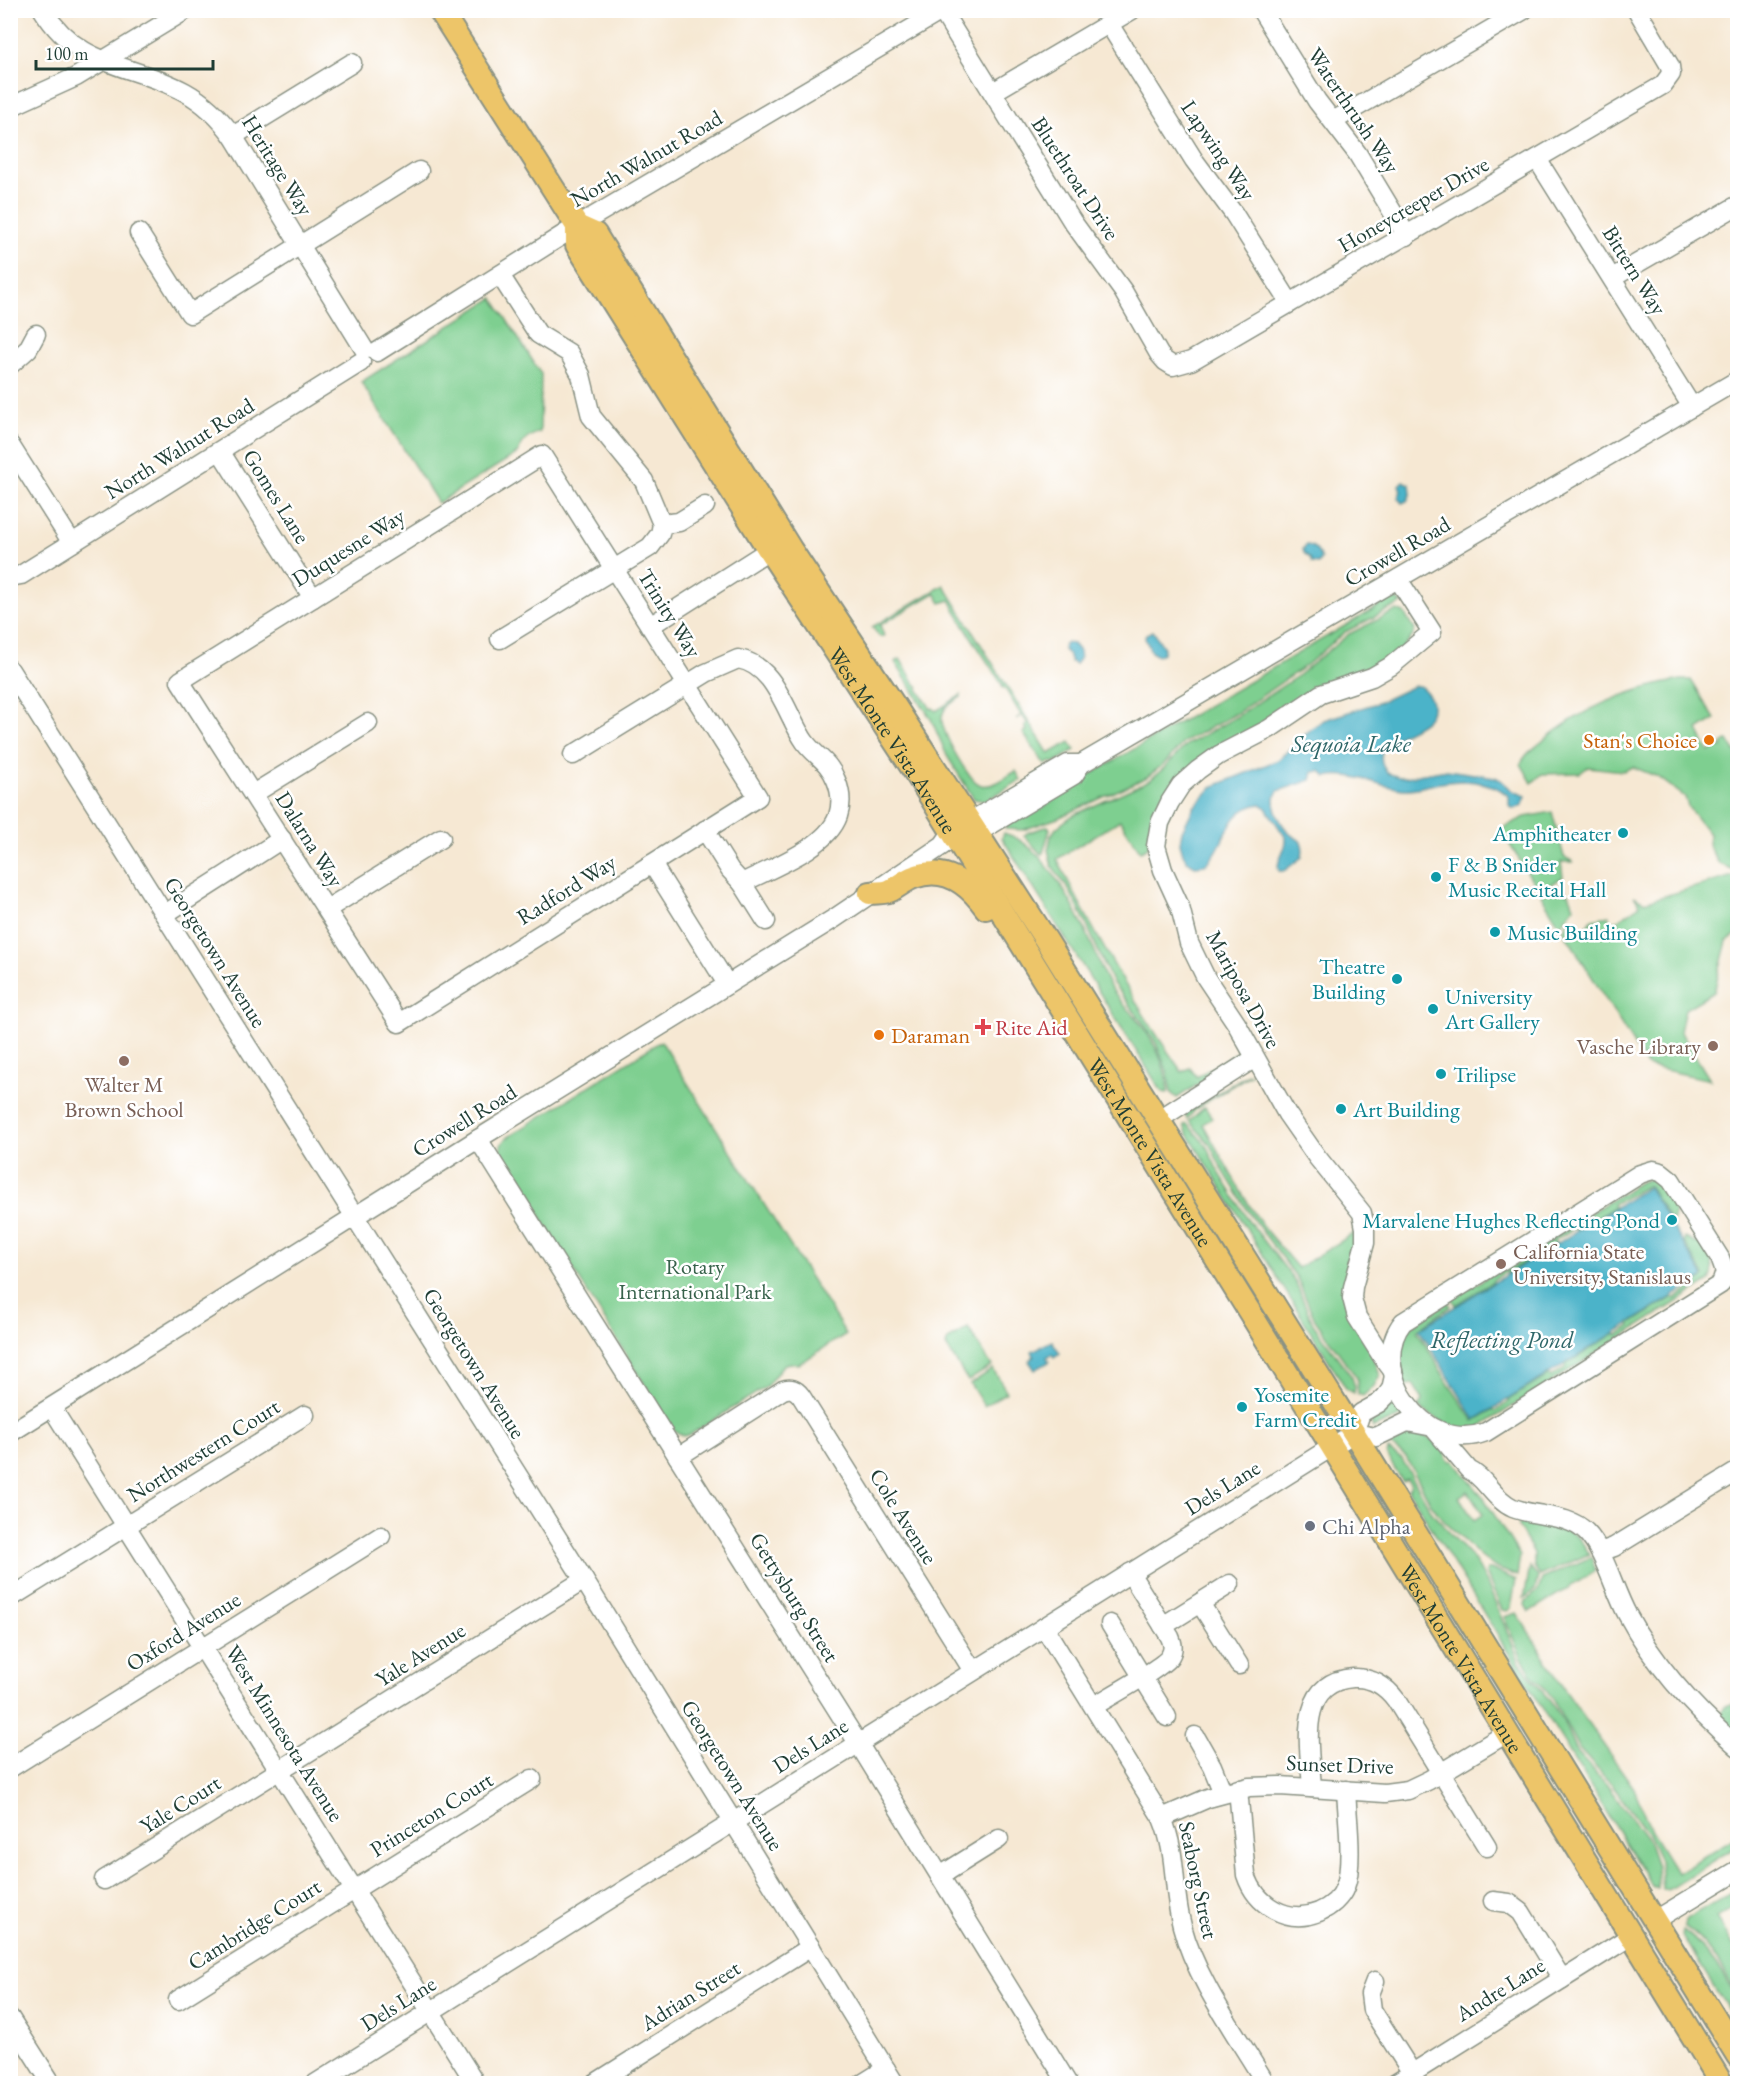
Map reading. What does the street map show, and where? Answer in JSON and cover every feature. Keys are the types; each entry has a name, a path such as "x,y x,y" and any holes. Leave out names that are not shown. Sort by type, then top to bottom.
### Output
{"main road":[{"name":"West Monte Vista Avenue","path":"440,10 577,226 578,248 844,666 960,835 1046,940 1354,1433 1737,2056"},
{"name":"West Monte Vista Avenue","path":"577,226 595,234 742,473 910,729 960,835 1007,921 1722,2084"},
{"path":"870,893 888,892 918,875 944,874 962,882 973,891 989,913 1007,921"}],"street":[{"name":"Heritage Way","path":"43,10 55,27 76,47 90,56 174,86 192,96 217,117 233,136 368,354"},
{"path":"10,107 62,84 104,61 186,10"},
{"path":"993,92 1132,10"},
{"name":"Waterthrush Way","path":"1261,10 1317,101 1357,153 1407,236"},
{"path":"1333,122 1524,10"},
{"name":"Honeycreeper Drive","path":"1173,366 1191,361 1663,85 1671,74 1667,60 1637,10"},
{"name":"North Walnut Road","path":"14,580 220,451 368,354 577,226 943,11"},
{"name":"Bluethroat Drive","path":"943,11 1086,242 1122,291 1159,354 1173,366"},
{"name":"Lapwing Way","path":"1109,24 1194,160 1234,214 1290,303"},
{"path":"233,136 352,63"},
{"name":"Bittern Way","path":"1537,159 1692,407"},
{"path":"139,233 190,314 419,171"},
{"path":"1611,278 1737,206"},
{"path":"500,275 538,334 569,353 582,375 591,416 644,480 662,524 660,534 650,547 500,639"},
{"path":"10,365 28,349 36,334"},
{"name":"Crowell Road","path":"10,1433 835,918 960,835 1074,775 1081,764 1737,381"},
{"path":"10,445 72,543"},
{"name":"Gomes Lane","path":"220,451 313,597"},
{"name":"Duquesne Way","path":"180,681 542,454"},
{"name":"Trinity Way","path":"542,454 758,797"},
{"path":"662,524 679,522 705,506"},
{"path":"650,626 769,550"},
{"name":"Mariposa Drive","path":"1398,579 1432,632 1398,662 1384,670 1321,694 1269,729 1212,759 1181,785 1163,815 1157,831 1156,846 1163,870 1180,907 1189,943 1206,978 1236,1023 1305,1140 1362,1213 1365,1238 1353,1293 1357,1317 1394,1373 1408,1404 1419,1418 1433,1429"},
{"path":"573,755 705,673 738,659 753,664 775,688 803,739 829,766 840,791 841,803 838,817 820,840 742,883"},
{"name":"Georgetown Avenue","path":"10,670 584,1580 891,2076"},
{"name":"Dalarna Way","path":"180,681 399,1023"},
{"path":"253,794 368,723"},
{"name":"Radford Way","path":"399,1023 758,797"},
{"path":"705,830 766,921"},
{"path":"327,909 441,838"},
{"path":"165,914 282,839"},
{"path":"652,864 727,984"},
{"path":"1158,1120 1255,1058"},
{"name":"Gettysburg Street","path":"478,1139 858,1743 1068,2084"},
{"path":"1356,1309 1368,1322 1378,1328 1389,1328 1640,1174 1657,1171 1665,1174 1671,1180 1723,1263 1725,1272 1721,1284 1486,1432 1473,1442 1468,1450 1468,1459 1474,1472 1493,1494 1512,1507 1577,1525 1593,1540 1618,1598 1652,1655 1690,1702 1737,1747"},
{"path":"1402,1322 1394,1339 1394,1373 1386,1396 1380,1403 1361,1413 1354,1433 1376,1437 1407,1422 1452,1435 1486,1432"},
{"name":"Cole Avenue","path":"678,1457 783,1390 793,1389 801,1396 973,1671"},
{"name":"West Minnesota Avenue","path":"52,1408 476,2084"},
{"name":"Northwestern Court","path":"10,1598 305,1415"},
{"path":"1433,1429 1469,1470 1474,1472"},
{"name":"Dels Lane","path":"315,2084 1354,1433"},
{"path":"1600,1552 1614,1547 1737,1472"},
{"name":"Oxford Avenue","path":"10,1768 381,1536"},
{"path":"1094,1706 1166,1661 1171,1654 1172,1641 1130,1573"},
{"name":"Yale Avenue","path":"281,1770 584,1580"},
{"path":"1163,1626 1230,1584"},
{"path":"1200,1603 1239,1665"},
{"path":"1110,1624 1167,1717"},
{"name":"Seaborg Street","path":"1044,1627 1162,1818 1171,1842 1178,1911 1190,1953 1266,2084"},
{"path":"1312,1788 1310,1711 1317,1698 1327,1687 1344,1679 1371,1680 1391,1694 1487,1847"},
{"name":"Sunset Drive","path":"1162,1818 1193,1803 1231,1791 1280,1785 1396,1792 1419,1786 1507,1733"},
{"path":"1195,1737 1212,1766 1231,1791 1249,1884 1263,1903 1278,1912 1296,1916 1314,1914 1326,1909 1345,1888 1349,1862 1346,1790"},
{"name":"Yale Court","path":"104,1880 281,1770"},
{"name":"Princeton Court","path":"355,1889 532,1779"},
{"path":"940,1876 999,1839"},
{"path":"1654,1921 1737,1870"},
{"name":"Cambridge Court","path":"178,2000 355,1889"},
{"path":"1493,1901 1509,1903 1521,1912 1562,1979"},
{"name":"Andre Lane","path":"1395,2084 1631,1936"},
{"name":"Adrian Street","path":"594,2084 811,1947"},
{"path":"1375,1981 1370,1994 1372,2010 1412,2073"},
{"path":"10,2018 52,2084"},
{"path":"862,2084 891,2076"}],"green space":[{"path":"493,298 541,374 540,432 526,440 518,453 438,503 361,382"},
{"path":"944,585 1049,754 1070,742 1075,750 1054,763 1050,762 1045,765 1023,733 1027,730 1025,726 1028,724 1022,715 1016,719 1021,715 950,600 941,603 935,593 880,625 884,636 880,637 872,627"},
{"path":"1396,599 1402,603 1345,632 1308,664 1237,713 1184,742 1164,764 1147,777 1058,818 1023,830 1005,829 1006,824 1389,600"},
{"path":"1397,610 1404,613 1415,630 1397,654 1205,756 1147,848 1140,851 1120,820 1057,859 1115,968 1182,1072 1190,1068 1197,1077 1239,1051 1236,1042 1238,1041 1242,1050 1240,1057 1177,1098 1171,1093 1167,1071 1156,1043 1112,982 1069,890 1052,866 1048,850 1051,836 1056,828 1072,816 1150,780 1186,745 1236,717 1296,677 1349,634"},
{"path":"900,659 931,709 936,711 961,695 946,707 942,714 942,721 957,756 975,781 986,786 1016,771 1021,780 985,801 974,799 947,756 931,719 895,662"},
{"path":"1681,680 1691,680 1715,719 1698,730 1709,752 1719,746 1723,747 1722,744 1728,740 1737,755 1737,871 1719,864 1708,845 1709,834 1688,807 1685,797 1658,777 1633,767 1623,771 1588,767 1580,773 1542,774 1532,783 1521,764 1539,744 1571,720 1588,711 1642,689"},
{"path":"1552,812 1564,857 1574,862 1561,862 1563,877 1539,891 1500,829 1525,817"},
{"path":"1048,826 1050,829 1041,854 1024,836"},
{"path":"1004,833 1019,839 1032,850 1045,864 1068,897 1111,988 1142,1026 1153,1044 1162,1063 1168,1093 1162,1092 1002,838"},
{"path":"1733,876 1737,877 1737,934 1727,941 1714,992 1685,1009 1680,1031 1710,1080 1647,1066 1563,930 1568,922 1583,932 1592,919 1609,916 1611,922 1618,920 1640,905 1634,896 1644,902"},
{"path":"1563,884 1574,907 1560,926 1541,895"},
{"name":"Rotary International Park","path":"661,1041 846,1334 799,1364 783,1365 766,1387 691,1434 684,1436 673,1430 501,1150 502,1143 508,1137"},
{"path":"1251,1074 1197,1108 1187,1119 1185,1115 1187,1112"},
{"path":"1205,1107 1212,1118 1203,1124 1240,1190 1263,1227 1298,1268 1359,1230 1348,1284 1380,1375 1374,1386 1363,1396 1358,1394 1357,1378 1315,1320 1297,1278 1253,1219 1209,1143 1189,1121"},
{"path":"1187,1124 1206,1145 1217,1169 1249,1221 1295,1281 1313,1324 1352,1377 1354,1393 1347,1390 1186,1131 1184,1125"},
{"path":"1650,1179 1658,1180 1667,1187 1664,1189 1676,1202 1673,1220 1670,1220 1648,1185 1613,1204 1614,1207 1577,1230 1575,1228 1554,1240 1555,1243 1507,1273 1505,1272 1456,1305 1452,1299 1640,1182"},
{"path":"1685,1238 1695,1243 1702,1243 1713,1266 1710,1281 1480,1427 1459,1432 1418,1407 1423,1400 1413,1384 1405,1386 1399,1353 1405,1331 1448,1302 1451,1306 1417,1330 1448,1383 1474,1421 1494,1409 1496,1411 1509,1402 1508,1400 1549,1375 1551,1377 1566,1367 1565,1365 1615,1333 1617,1335 1631,1326 1630,1324 1673,1297 1675,1299 1705,1277 1684,1242"},
{"path":"968,1328 992,1366 968,1381 946,1346 948,1340"},
{"path":"993,1369 1007,1392 984,1406 970,1384"},
{"path":"1396,1399 1407,1414 1373,1428 1370,1419 1387,1409"},
{"path":"1408,1434 1420,1435 1434,1441 1446,1451 1449,1461 1454,1461 1485,1500 1520,1556 1517,1576 1496,1568 1481,1557 1442,1519 1431,1504 1406,1457 1390,1445 1391,1441","holes":["1468,1491 1483,1514 1474,1520 1459,1497"]},
{"path":"1388,1450 1402,1459 1433,1514 1475,1561 1487,1583 1520,1663 1563,1721 1577,1753 1606,1784 1648,1840 1657,1866 1658,1888 1652,1886 1408,1490 1411,1485 1407,1479 1402,1481 1387,1456"},
{"path":"1525,1521 1554,1526 1570,1532 1584,1545 1589,1554 1540,1576 1534,1566 1534,1553 1518,1526"},
{"path":"1591,1557 1596,1571 1529,1612 1525,1605 1526,1601 1538,1591 1542,1579"},
{"path":"1530,1567 1538,1577 1535,1590 1524,1598"},
{"path":"1491,1569 1516,1580 1511,1608 1507,1611 1502,1610 1486,1573"},
{"path":"1517,1613 1564,1689 1634,1788 1651,1831 1677,1873 1737,1836 1737,1846 1673,1887 1667,1890 1662,1889 1660,1860 1648,1834 1612,1785 1579,1749 1552,1697 1522,1659 1504,1617"},
{"path":"1737,1702 1737,1734 1718,1716 1726,1706"},
{"path":"1729,1894 1737,1894 1737,1905 1717,1918 1737,1953 1737,1994 1708,1948 1684,1926 1685,1920"},
{"path":"1683,1930 1706,1952 1734,1993 1738,2003 1737,2024 1682,1935"}],"water":[{"path":"1403,481 1410,484 1411,493 1407,501 1402,503 1398,498 1401,491 1399,485"},
{"path":"1306,545 1317,551 1321,559 1318,564 1312,563 1304,553 1303,549"},
{"path":"1153,631 1164,648 1163,653 1158,656 1151,652 1145,638 1146,634"},
{"path":"1067,643 1073,644 1079,651 1080,659 1076,664 1071,662 1064,650 1063,647"},
{"name":"Sequoia Lake","path":"1414,686 1420,686 1430,697 1432,705 1430,715 1422,723 1390,741 1383,749 1381,760 1387,773 1406,777 1447,770 1495,777 1513,791 1526,796 1523,804 1518,808 1512,808 1509,805 1509,796 1483,783 1454,781 1403,789 1355,777 1326,777 1321,771 1313,772 1311,780 1278,791 1274,798 1275,808 1281,821 1289,833 1301,842 1303,848 1302,857 1284,871 1279,871 1278,867 1286,838 1261,804 1249,807 1233,820 1218,848 1205,865 1195,866 1187,861 1180,843 1182,831 1194,807 1212,787 1278,760 1312,728 1324,720 1380,702"},
{"name":"Reflecting Pond","path":"1648,1187 1704,1277 1475,1420 1419,1329"},
{"path":"1052,1341 1060,1353 1054,1357 1052,1354 1047,1357 1049,1362 1035,1370 1029,1361 1034,1356 1032,1351"}],"place":[{"name":"Stan's Choice","path":"1709,740"},
{"name":"Amphitheater","path":"1623,833"},
{"name":"F & B Snider Music Recital Hall","path":"1436,877"},
{"name":"Music Building","path":"1495,932"},
{"name":"Theatre Building","path":"1397,979"},
{"name":"University Art Gallery","path":"1433,1009"},
{"name":"Rite Aid","path":"983,1027"},
{"name":"Daraman","path":"879,1035"},
{"name":"Vasche Library","path":"1713,1046"},
{"name":"Walter M Brown School","path":"124,1061"},
{"name":"Trilipse","path":"1441,1074"},
{"name":"Art Building","path":"1341,1109"},
{"name":"Marvalene Hughes Reflecting Pond","path":"1672,1220"},
{"name":"California State University, Stanislaus","path":"1501,1264"},
{"name":"Yosemite Farm Credit","path":"1242,1407"},
{"name":"Chi Alpha","path":"1310,1526"}]}
